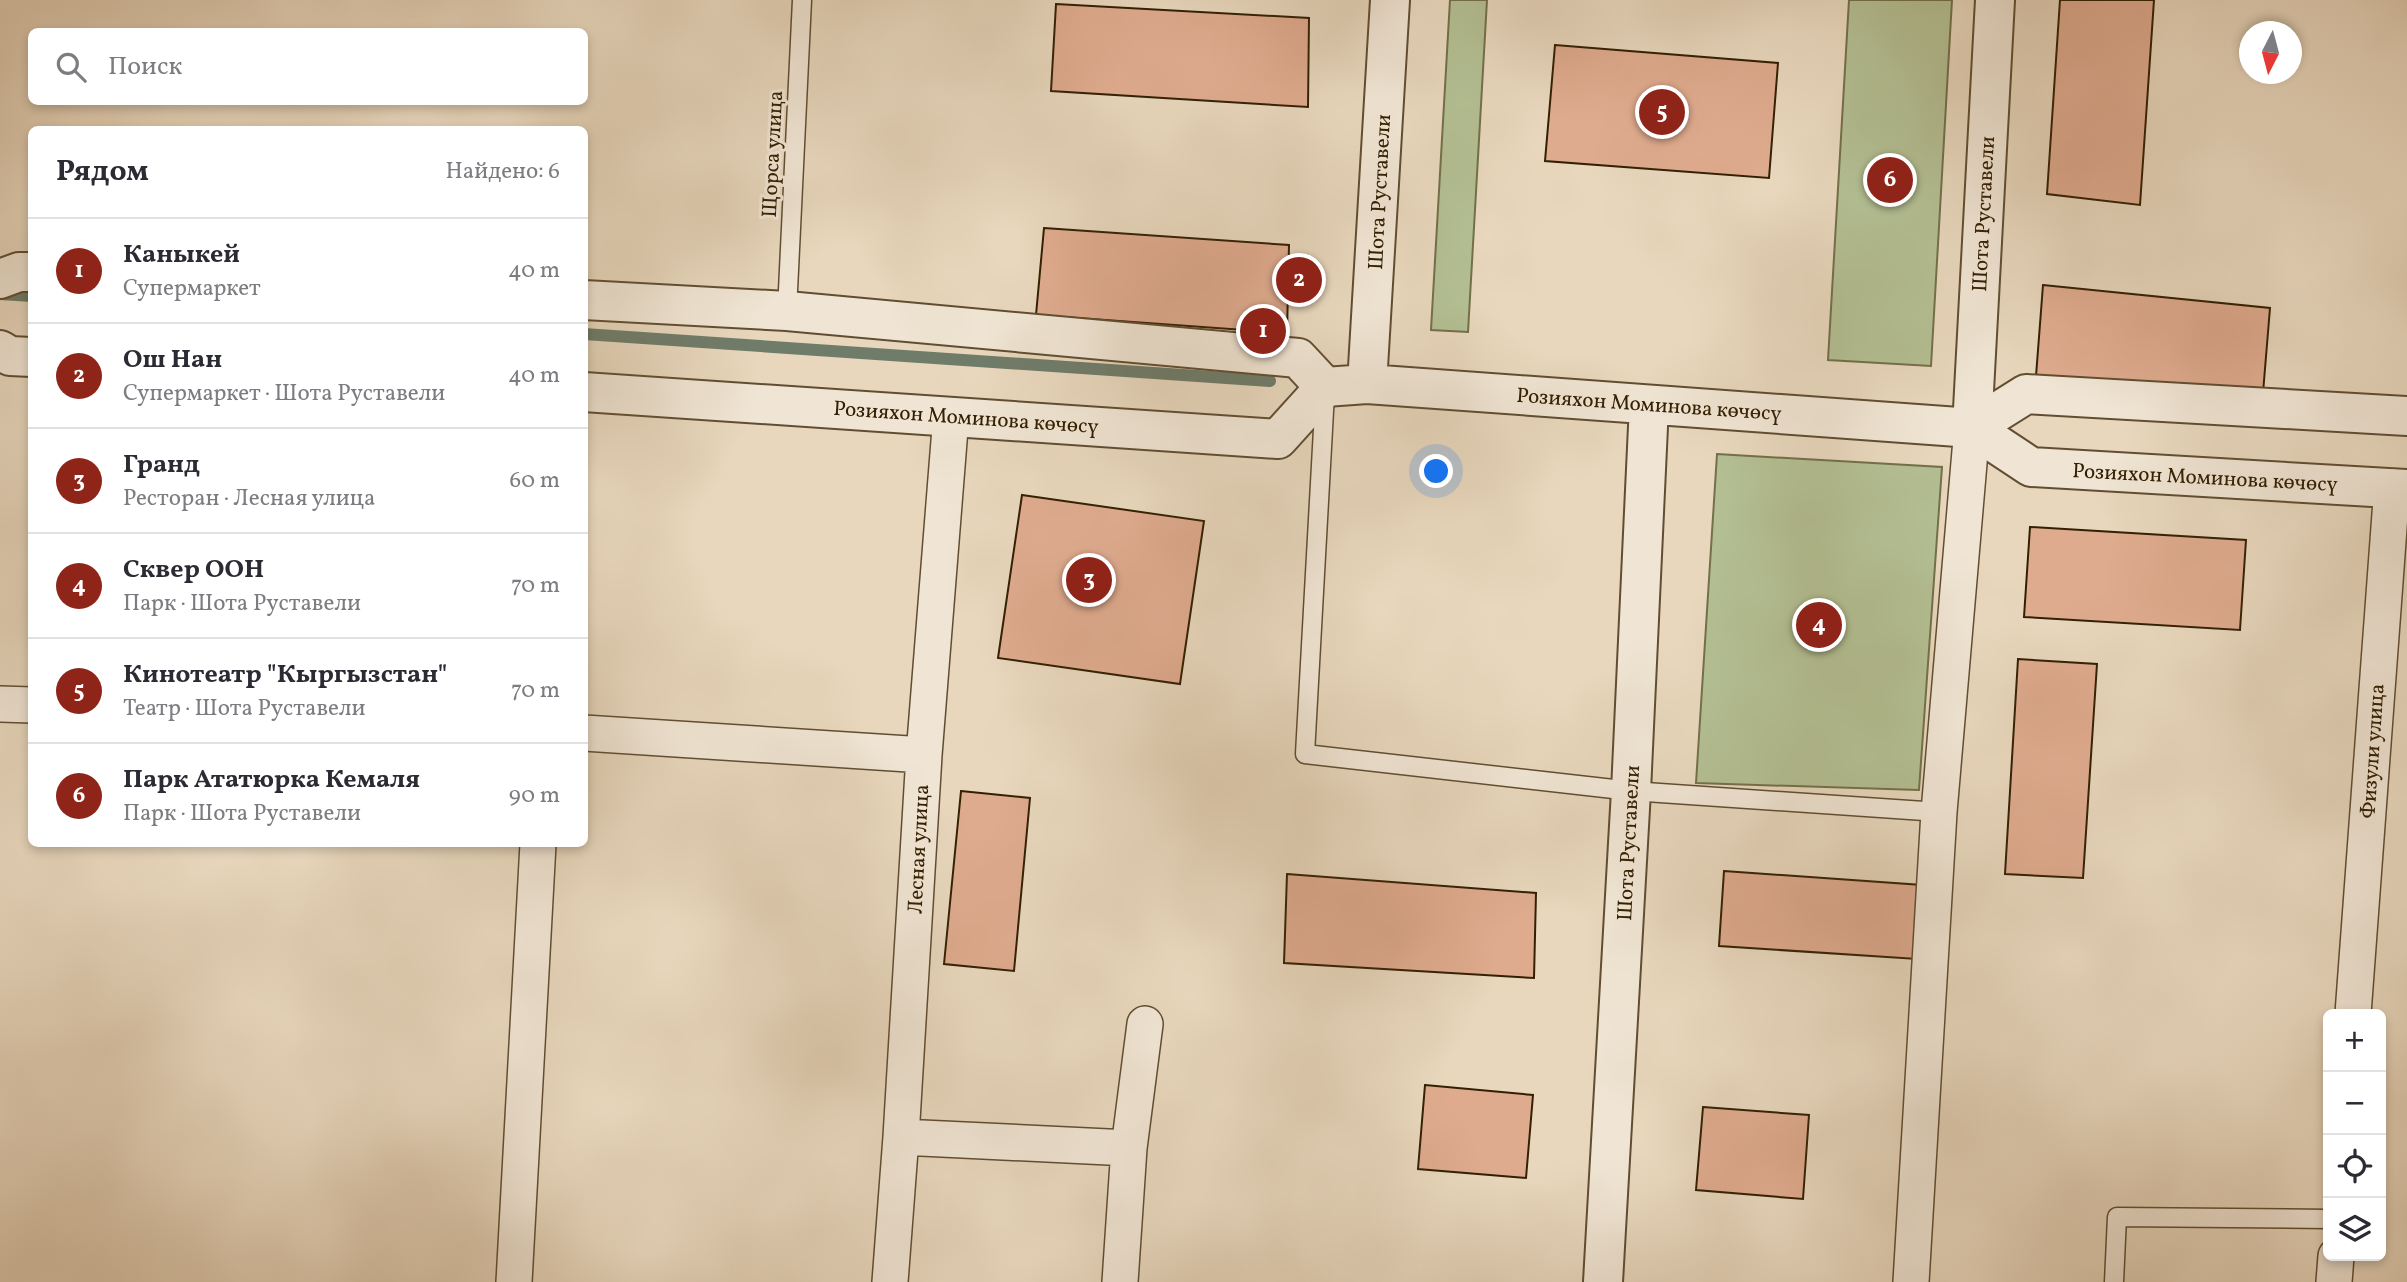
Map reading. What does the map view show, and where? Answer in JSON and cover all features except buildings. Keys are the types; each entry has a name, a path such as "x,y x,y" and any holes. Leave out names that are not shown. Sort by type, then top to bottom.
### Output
{"street":[{"name":"Шота Руставели","path":"1367,384 1390,0"},
{"name":"Шота Руставели","path":"1972,428 1995,0"},
{"path":"0,279 19,272 28,272"},
{"path":"588,300 787,311 1298,358 1325,387"},
{"path":"0,350 10,356 28,357"},
{"name":"Розияхон Моминова көчөсү","path":"588,392 1278,439 1325,387 1367,384 1972,428 2031,467 2399,488"},
{"path":"1911,1282 1939,812 1972,428 2026,394 2407,416"},
{"name":"Шота Руставели","path":"1603,1282 1631,791 1649,405"},
{"name":"Лесная улица","path":"890,1282 924,755 951,416"},
{"name":"Физули улица","path":"2353,1009 2399,488"},
{"path":"0,704 28,705"},
{"path":"588,733 924,755"},
{"path":"514,1282 538,847"},
{"path":"1120,1282 1129,1149 1144,1024"},
{"path":"901,1137 1129,1149"},
{"path":"2334,1282 2336,1261"}],"lane":[{"name":"Щорса улица","path":"787,311 802,0"},
{"path":"1325,387 1306,754 1631,791 1939,812"},
{"path":"2114,1282 2117,1217 2323,1219"}],"green space":[{"path":"1450,0 1487,0 1468,332 1431,330"},
{"path":"1849,0 1952,0 1931,366 1828,360"},
{"path":"1717,454 1942,467 1919,790 1696,783"}],"waterway":[{"path":"0,294 28,296"},
{"path":"588,334 1270,381"}],"place":[{"name":"Кинотеатр \"Кыргызстан\"","path":"1662,112"},
{"name":"Парк Ататюрка Кемаля","path":"1890,180"},
{"name":"Ош Нан","path":"1299,280"},
{"name":"Каныкей","path":"1263,331"},
{"name":"Гранд","path":"1089,580"},
{"name":"Сквер ООН","path":"1819,625"}]}
